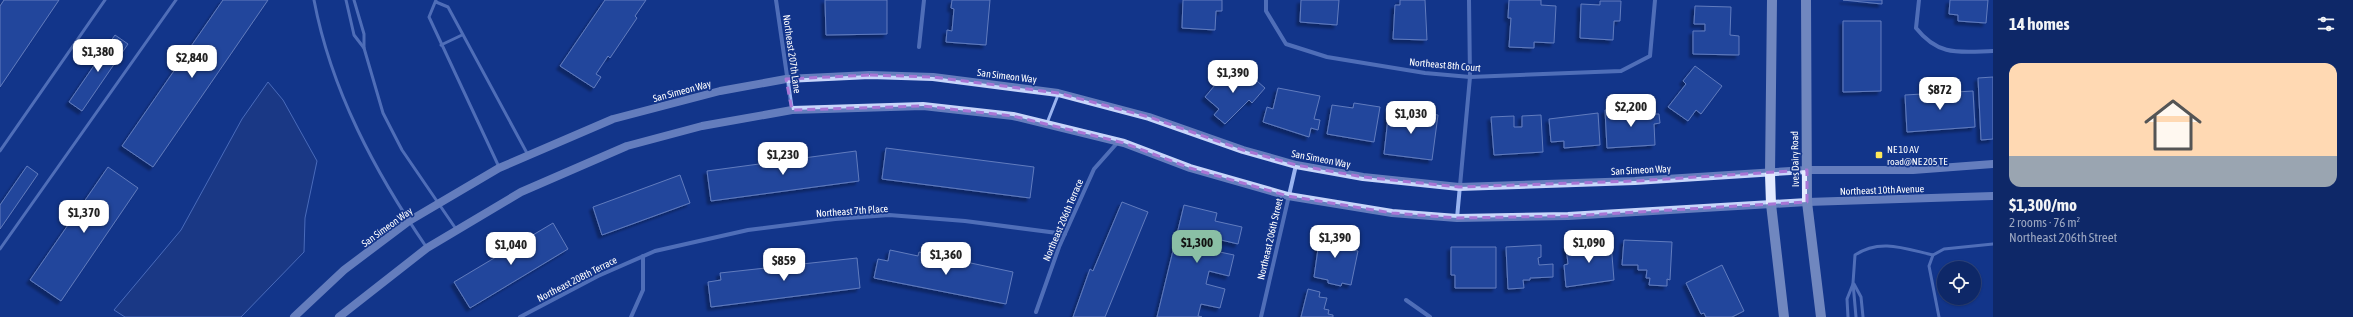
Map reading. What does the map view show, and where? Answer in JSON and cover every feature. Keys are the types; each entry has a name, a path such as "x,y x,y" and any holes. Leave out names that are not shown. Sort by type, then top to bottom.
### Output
{"main road":[{"path":"1772,0 1771,204 1784,317"},
{"name":"Ives Dairy Road","path":"1806,0 1807,202 1821,317"}],"street":[{"name":"Northeast 207th Lane","path":"776,0 786,79 792,110"},
{"path":"920,47 924,0"},
{"name":"Northeast 8th Court","path":"1266,0 1266,10 1286,44 1327,57 1425,73 1470,77 1621,71 1650,56 1655,0"},
{"path":"1457,218 1470,77 1469,0"},
{"path":"1919,0 1916,28 1927,42 1949,52 1993,51"},
{"name":"San Simeon Way","path":"294,317 344,270 409,221 499,168 614,119 720,91 786,79 870,75 933,77 1058,93 1149,117 1244,150 1296,165 1363,177 1459,187 1635,181 1770,174"},
{"path":"339,317 427,248 456,229 520,192 627,146 702,126 792,110 923,106 1013,116 1118,141 1190,168 1288,196 1392,213 1457,218 1568,216 1771,204"},
{"name":"Northeast 206th Terrace","path":"1036,312 1065,234 1094,169 1118,141"},
{"name":"Northeast 10th Avenue","path":"1770,174 1807,170 1913,170 1993,164"},
{"name":"Northeast 206th Street","path":"1261,317 1296,165"},
{"name":"Northeast 10th Avenue","path":"1771,204 1993,196"},
{"name":"Northeast 7th Place","path":"643,256 655,251 748,230 835,219 889,215 1065,234"},
{"path":"631,317 643,290 643,256"},
{"name":"Northeast 208th Terrace","path":"520,317 598,276 643,256"},
{"path":"1406,300 1430,317"}],"lane":[{"path":"0,151 105,0"},
{"path":"0,248 176,0"},
{"path":"314,0 319,25 351,119 409,221 427,248"},
{"path":"346,0 354,36 364,48"},
{"path":"354,0 364,34 364,48 383,113 402,150 456,229"},
{"path":"499,168 429,17 436,1 448,7 528,155"},
{"path":"441,45 462,35"},
{"path":"1047,123 1058,93"},
{"path":"1856,317 1853,283 1855,255 1863,250 1883,244 1933,255 1944,249 1993,244"},
{"path":"1933,255 1929,266 1939,317"},
{"path":"1848,317 1847,299 1853,283"},
{"path":"1853,283 1861,297 1863,317"}],"highlighted area":[{"path":"870,75 933,77 1058,93 1149,117 1243,150 1296,165 1363,177 1459,187 1635,181 1807,170 1807,202 1568,216 1457,218 1392,213 1288,196 1190,168 1124,143 1013,116 923,106 792,110 786,79"}],"water":[{"path":"268,82 283,100 317,161 305,218 304,252 241,317 125,317 114,310 181,230 242,119"}],"building":[{"path":"4,0 59,0 0,87 0,6"},
{"path":"223,0 268,0 153,167 122,146"},
{"path":"605,0 646,0 635,16 637,18 610,58 608,56 596,74 601,77 594,88 560,66"},
{"path":"825,0 887,0 887,34 826,35"},
{"path":"952,0 990,0 986,45 946,42 947,30 952,31 954,9 951,8"},
{"path":"1183,0 1222,0 1222,11 1216,11 1215,30 1182,28"},
{"path":"1301,0 1339,0 1337,25 1300,22"},
{"path":"1400,0 1425,0 1427,40 1393,39 1395,5 1400,5"},
{"path":"1509,0 1541,0 1541,5 1556,6 1554,43 1534,42 1534,48 1509,47 1511,18 1508,18"},
{"path":"1843,0 1882,0 1882,4"},
{"path":"1950,0 1988,0 1986,23 1958,21 1958,15 1949,14"},
{"path":"1600,1 1621,1 1620,21 1614,21 1613,40 1580,38 1581,4 1600,5"},
{"path":"1695,6 1731,7 1730,35 1739,36 1739,55 1693,54 1693,31 1705,31 1705,24 1694,24"},
{"path":"1843,21 1881,21 1881,91 1843,92"},
{"path":"115,35 128,44 82,111 69,102"},
{"path":"1695,66 1722,86 1701,114 1696,110 1688,121 1668,107 1686,84 1683,81"},
{"path":"1230,67 1246,80 1250,75 1265,88 1252,103 1249,100 1225,124 1214,115 1219,109 1205,97"},
{"path":"1993,77 1993,139 1981,140 1978,78"},
{"path":"1278,88 1320,96 1314,119 1320,120 1318,130 1311,128 1309,137 1263,122 1267,107 1273,109"},
{"path":"1973,91 1975,127 1907,132 1905,95"},
{"path":"1354,103 1380,107 1374,142 1327,134 1332,105 1353,108"},
{"path":"1653,108 1653,114 1659,114 1660,123 1654,124 1655,145 1607,148 1605,110 1627,109 1628,120 1635,119 1634,109"},
{"path":"1389,109 1409,111 1408,122 1415,123 1416,112 1438,115 1432,160 1384,154"},
{"path":"1598,113 1600,145 1564,148 1564,141 1551,142 1549,119"},
{"path":"1541,115 1543,152 1494,155 1491,117 1514,116 1514,127 1522,127 1522,116"},
{"path":"886,148 1034,167 1030,198 882,179"},
{"path":"856,151 859,181 711,201 707,171"},
{"path":"27,166 38,174 0,229 0,205"},
{"path":"108,167 138,188 61,301 30,280"},
{"path":"680,175 690,203 602,235 593,207"},
{"path":"1122,202 1148,212 1105,317 1073,317 1090,269 1093,271"},
{"path":"1184,205 1217,213 1215,221 1242,227 1238,244 1217,239 1215,251 1234,255 1229,276 1209,271 1206,284 1225,289 1220,308 1201,304 1198,316 1202,317 1157,317"},
{"path":"553,223 568,249 470,308 454,282"},
{"path":"1321,228 1343,232 1340,247 1358,251 1351,285 1342,283 1341,286 1328,283 1328,280 1314,277"},
{"path":"1624,240 1672,242 1670,280 1667,279 1667,286 1649,285 1650,278 1646,278 1647,270 1638,270 1638,265 1622,265"},
{"path":"1611,243 1614,280 1566,287 1564,265 1568,264 1566,246"},
{"path":"1541,245 1541,257 1538,258 1539,265 1553,264 1553,277 1530,278 1530,280 1523,280 1524,288 1508,289 1506,247"},
{"path":"1451,247 1496,247 1496,288 1455,288 1455,275 1451,275"},
{"path":"890,250 918,256 919,252 1013,272 1006,304 874,278 878,259 888,261"},
{"path":"857,258 860,288 711,307 708,282 721,280 720,273"},
{"path":"1722,265 1744,311 1732,317 1706,317 1704,313 1701,314 1686,283"},
{"path":"1308,289 1320,292 1319,297 1327,298 1324,309 1329,310 1328,314 1333,315 1333,317 1301,317"}],"place":[{"name":"NE 10 AV road@NE 205 TE","path":"1879,155"}]}
